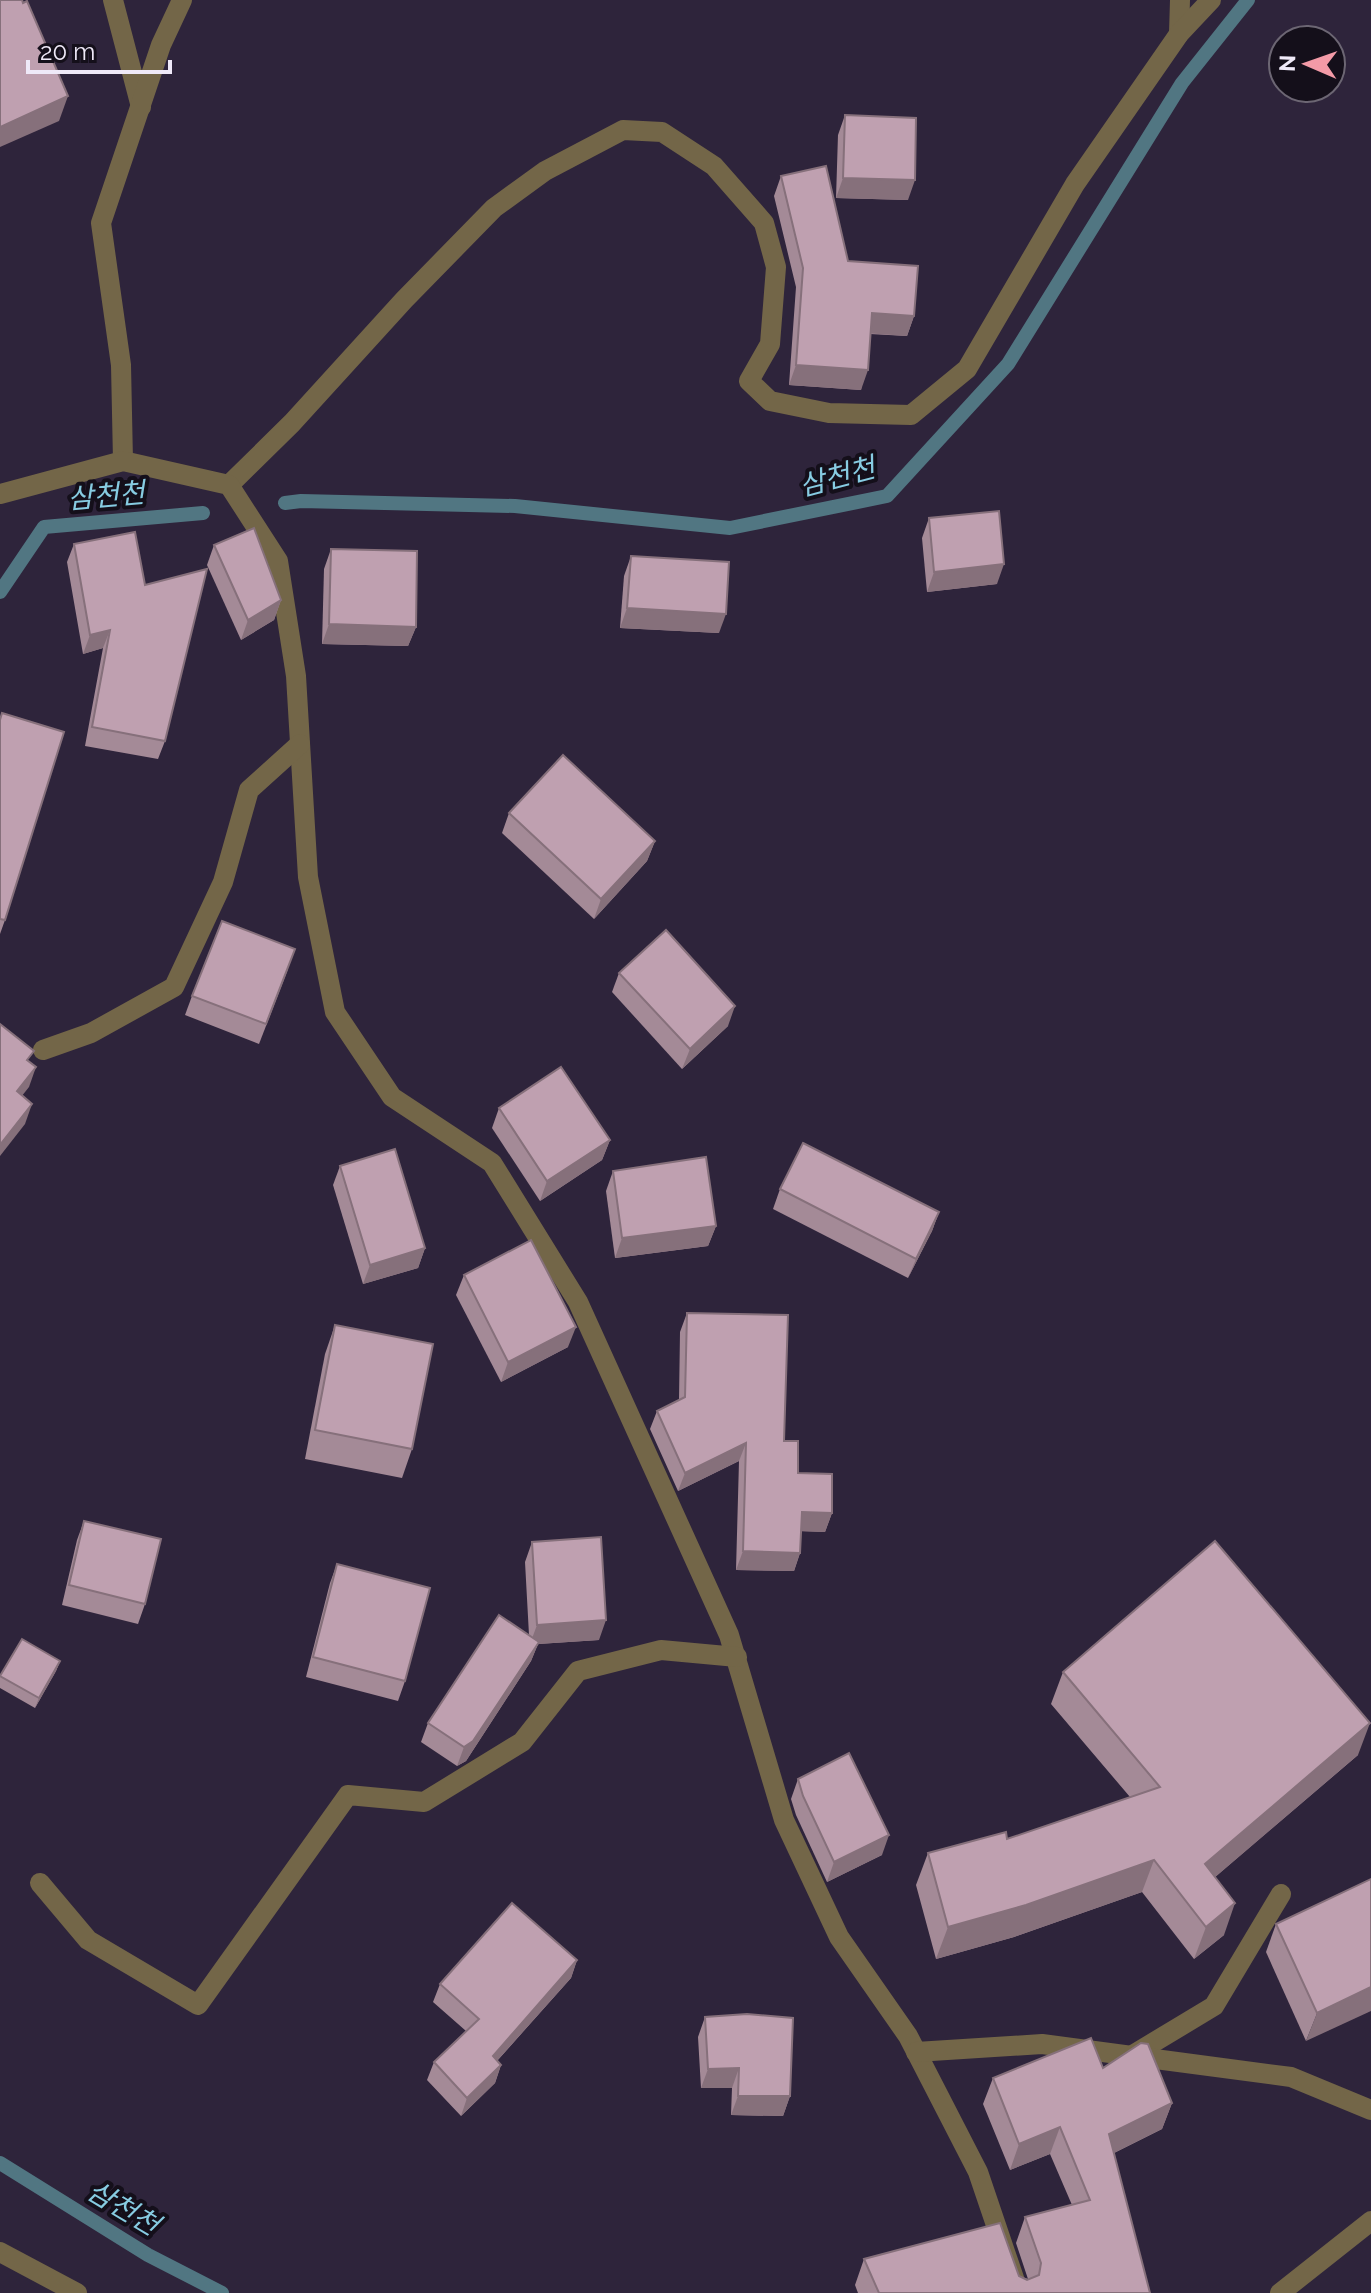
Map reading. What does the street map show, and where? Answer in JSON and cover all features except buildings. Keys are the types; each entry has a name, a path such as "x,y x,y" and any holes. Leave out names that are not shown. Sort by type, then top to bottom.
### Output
{"street":[{"path":"113,0 141,107"},
{"path":"123,461 121,365 101,223 161,45 182,0"},
{"path":"1179,34 1180,0"},
{"path":"229,485 292,423 404,300 494,208 545,171 623,130 662,132 714,166 764,223 776,267 770,344 749,381 770,401 829,413 911,415 967,369 1075,184 1179,34 1211,0"},
{"path":"0,494 123,461 229,485 278,561 296,676 308,877 335,1012 392,1097 492,1163 578,1302 737,1657 784,1820 839,1937 908,2036 978,2172 1019,2293"},
{"path":"43,1050 91,1033 174,987 223,882 249,790 300,744"},
{"path":"40,1883 88,1940 198,2005 348,1795 424,1802 522,1742 578,1671 661,1650 737,1657"},
{"path":"1131,2056 1214,2006 1281,1894"},
{"path":"916,2052 1042,2044 1291,2077 1371,2110"},
{"path":"1280,2293 1371,2221"},
{"path":"0,2252 77,2293"}],"waterway":[{"name":"삼천천","path":"285,503 515,506 730,528 887,496 1008,364 1182,83 1248,0"},
{"name":"삼천천","path":"0,592 44,527 203,513"},
{"name":"삼천천","path":"0,2163 148,2255 222,2293"}]}
